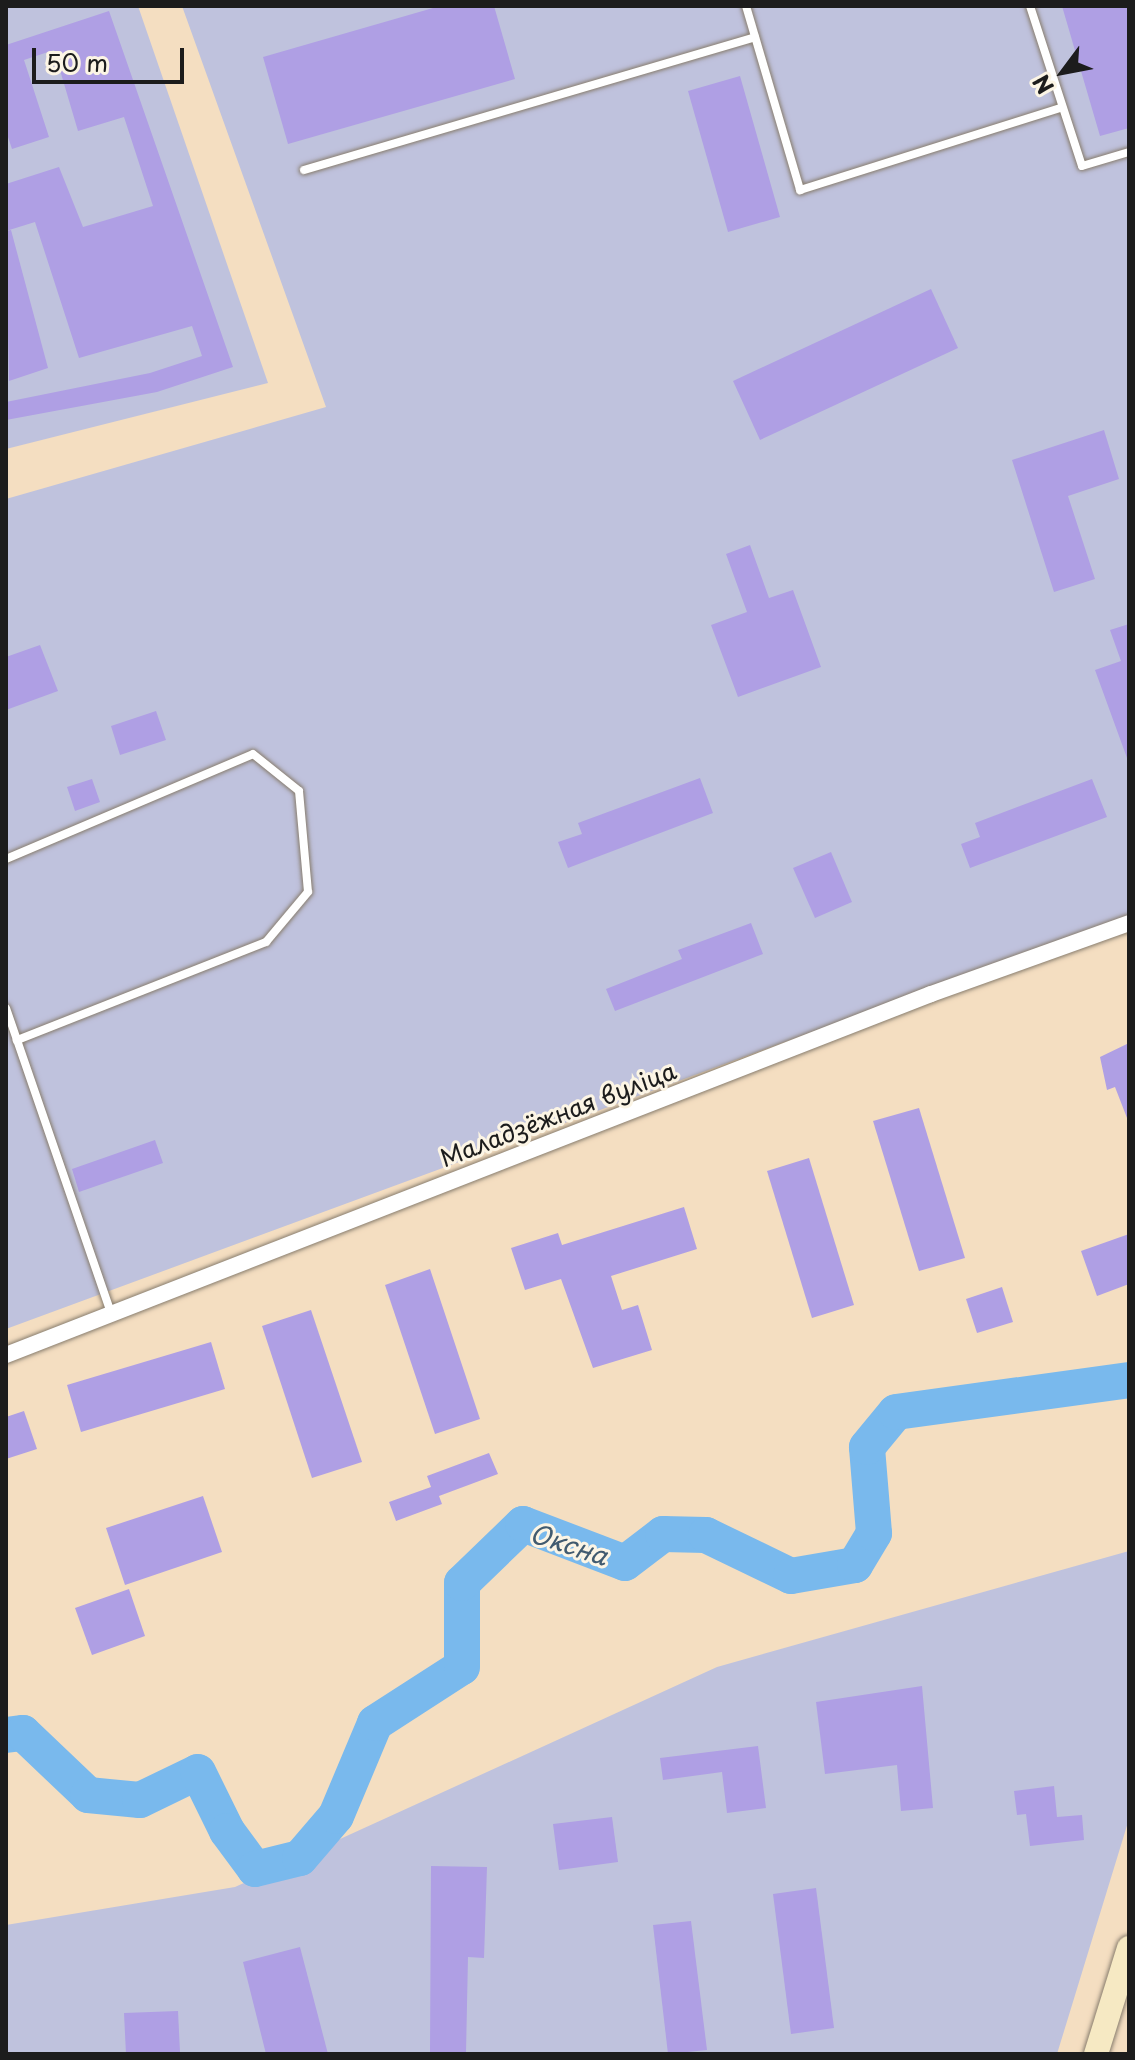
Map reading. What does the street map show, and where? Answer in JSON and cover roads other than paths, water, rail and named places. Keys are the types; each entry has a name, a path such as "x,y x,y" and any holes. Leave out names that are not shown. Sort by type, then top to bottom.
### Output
{"main road":[{"path":"1096,2054 1129,1948"}],"street":[{"name":"Маладзёжная вуліца","path":"6,1355 931,994 1129,923"}],"lane":[{"path":"746,6 800,190 1060,108"},
{"path":"1030,6 1060,108 1082,166 1129,152"},
{"path":"304,170 755,37"},
{"path":"6,859 253,754 299,791 308,892 266,942 17,1040"},
{"path":"6,1008 111,1313"}],"waterway":[{"name":"Оксна","path":"6,1735 23,1733 88,1795 140,1800 198,1772 227,1831 255,1869 300,1858 336,1816 375,1723 462,1667 462,1583 523,1524 625,1563 663,1534 706,1535 791,1576 855,1565 874,1533 867,1447 896,1412 1129,1380"}]}
